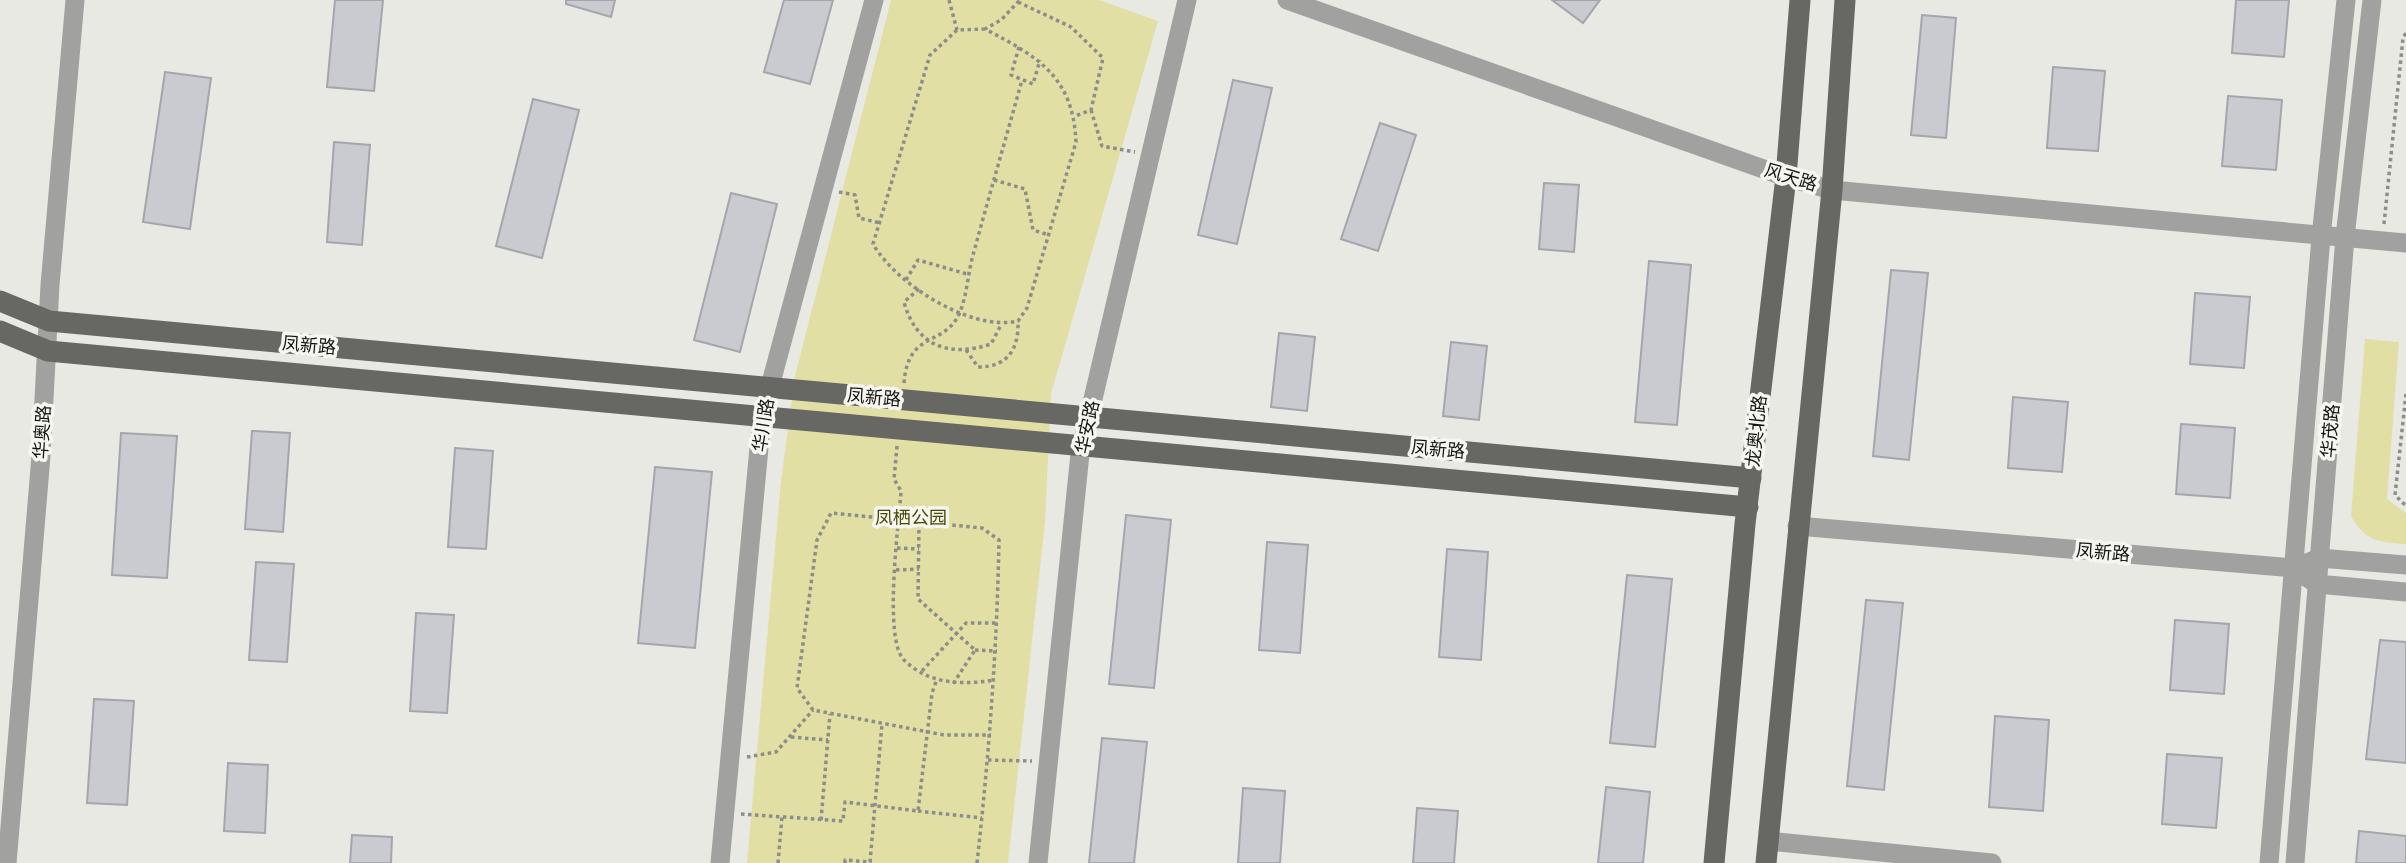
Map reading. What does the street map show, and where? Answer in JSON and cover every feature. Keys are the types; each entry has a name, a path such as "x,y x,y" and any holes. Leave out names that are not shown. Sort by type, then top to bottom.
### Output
{"main road":[{"name":"龙奥北路","path":"1714,863 1751,478 1786,177 1800,0"},
{"path":"1766,863 1832,190 1845,0"},
{"name":"凤新路","path":"0,301 48,321 1751,478"},
{"path":"0,331 48,351 1748,507"}],"street":[{"name":"华奥路","path":"7,863 75,0"},
{"name":"华川路","path":"720,863 762,416 874,0"},
{"name":"华安路","path":"1038,863 1082,446 1187,0"},
{"name":"风天路","path":"1287,0 1786,177 1832,190 2406,243"},
{"path":"2269,863 2321,237 2346,0"},
{"name":"华茂路","path":"2295,863 2345,237 2372,0"},
{"name":"凤新路","path":"1797,526 2294,568 2319,558 2406,565"},
{"path":"2294,568 2317,584 2406,592"},
{"path":"1768,841 1992,863"}],"path":[{"path":"949,0 957,30"},
{"path":"1018,321 1001,325 960,312 906,281 884,263 873,244 930,55 957,30 985,29 1001,20 1018,1 1071,27 1103,58 1091,110 1102,146 1121,150"},
{"path":"966,350 978,367 994,367 1009,355 1018,340 1018,321 1027,308 1076,142 1075,116 1048,66 985,29"},
{"path":"2382,241 2403,38 2406,33"},
{"path":"1019,47 1011,75 1033,83 1040,60"},
{"path":"902,400 905,367 915,347 948,329 960,312 1022,79"},
{"path":"1075,116 1091,110"},
{"path":"994,180 1025,189 1033,230 1049,235"},
{"path":"842,192 855,195 859,218 880,223"},
{"path":"906,281 918,260 968,274"},
{"path":"919,289 904,302 908,319 928,340 951,352 991,344 1001,325"},
{"path":"2406,394 2395,495 2406,506"},
{"path":"899,429 894,479 901,491 895,638 903,659 937,680 953,684 995,680"},
{"path":"978,863 991,735 997,651 999,540 982,528 831,513 817,540 797,688 813,710 927,732 991,735"},
{"path":"919,523 918,599 975,650 997,651"},
{"path":"897,548 919,549"},
{"path":"896,570 919,569"},
{"path":"922,671 967,623 998,623"},
{"path":"953,684 975,650"},
{"path":"918,811 927,732 937,680"},
{"path":"757,757 776,752 813,710"},
{"path":"821,820 830,714"},
{"path":"845,863 845,860 870,862 882,724"},
{"path":"790,737 828,740"},
{"path":"988,760 1019,761"},
{"path":"725,813 843,821 845,802 982,818"},
{"path":"778,863 782,817"}],"green space":[{"name":"凤栖公园","path":"891,0 1099,0 1158,21 1051,394 1045,522 1008,863 747,863 781,481 795,376"},
{"path":"2365,339 2399,342 2387,499 2406,513 2406,544 2368,536 2351,516"}],"building":[{"path":"335,0 383,0 374,91 327,87"},
{"path":"566,0 615,0 611,17 566,4"},
{"path":"784,0 833,0 810,84 764,72"},
{"path":"1552,0 1600,0 1583,23"},
{"path":"2236,0 2289,0 2284,57 2232,53"},
{"path":"1922,15 1956,18 1946,138 1911,135"},
{"path":"2053,67 2105,71 2098,151 2047,148"},
{"path":"165,72 211,78 190,229 143,222"},
{"path":"1233,80 1272,88 1237,244 1198,235"},
{"path":"2228,96 2282,100 2276,170 2222,166"},
{"path":"533,99 579,110 542,258 496,246"},
{"path":"1380,123 1416,135 1378,251 1341,239"},
{"path":"334,142 370,145 362,245 327,242"},
{"path":"1544,183 1579,185 1574,252 1539,249"},
{"path":"731,193 777,204 740,352 694,340"},
{"path":"1649,261 1691,265 1677,425 1635,422"},
{"path":"1891,270 1928,273 1909,460 1873,456"},
{"path":"2195,293 2250,297 2244,368 2190,364"},
{"path":"1279,333 1315,337 1307,411 1271,407"},
{"path":"1451,342 1487,346 1479,420 1443,416"},
{"path":"2013,397 2068,402 2062,472 2008,468"},
{"path":"2181,424 2235,428 2230,498 2176,494"},
{"path":"252,431 290,433 283,532 245,529"},
{"path":"121,433 177,436 167,578 112,575"},
{"path":"455,448 493,451 486,549 448,547"},
{"path":"655,467 712,472 695,648 638,643"},
{"path":"1126,515 1171,520 1154,688 1109,684"},
{"path":"1267,542 1308,545 1300,653 1259,650"},
{"path":"1447,549 1488,552 1481,660 1439,657"},
{"path":"256,562 294,564 287,662 249,660"},
{"path":"1627,575 1672,579 1655,747 1610,743"},
{"path":"1866,600 1903,603 1884,790 1847,786"},
{"path":"416,613 454,615 447,713 410,711"},
{"path":"2175,620 2229,624 2224,694 2170,690"},
{"path":"2380,640 2406,642 2406,763 2366,759"},
{"path":"94,699 134,701 127,805 87,803"},
{"path":"1995,716 2049,720 2043,811 1989,807"},
{"path":"1102,738 1147,742 1134,863 1089,863"},
{"path":"2167,754 2222,758 2216,828 2162,824"},
{"path":"228,763 268,765 265,833 224,831"},
{"path":"1606,787 1650,792 1643,863 1598,863"},
{"path":"1243,788 1285,791 1280,863 1238,863"},
{"path":"1417,808 1458,811 1454,863 1413,863"},
{"path":"2359,831 2406,836 2406,863 2356,863"},
{"path":"352,835 392,837 391,863 350,863"}]}
